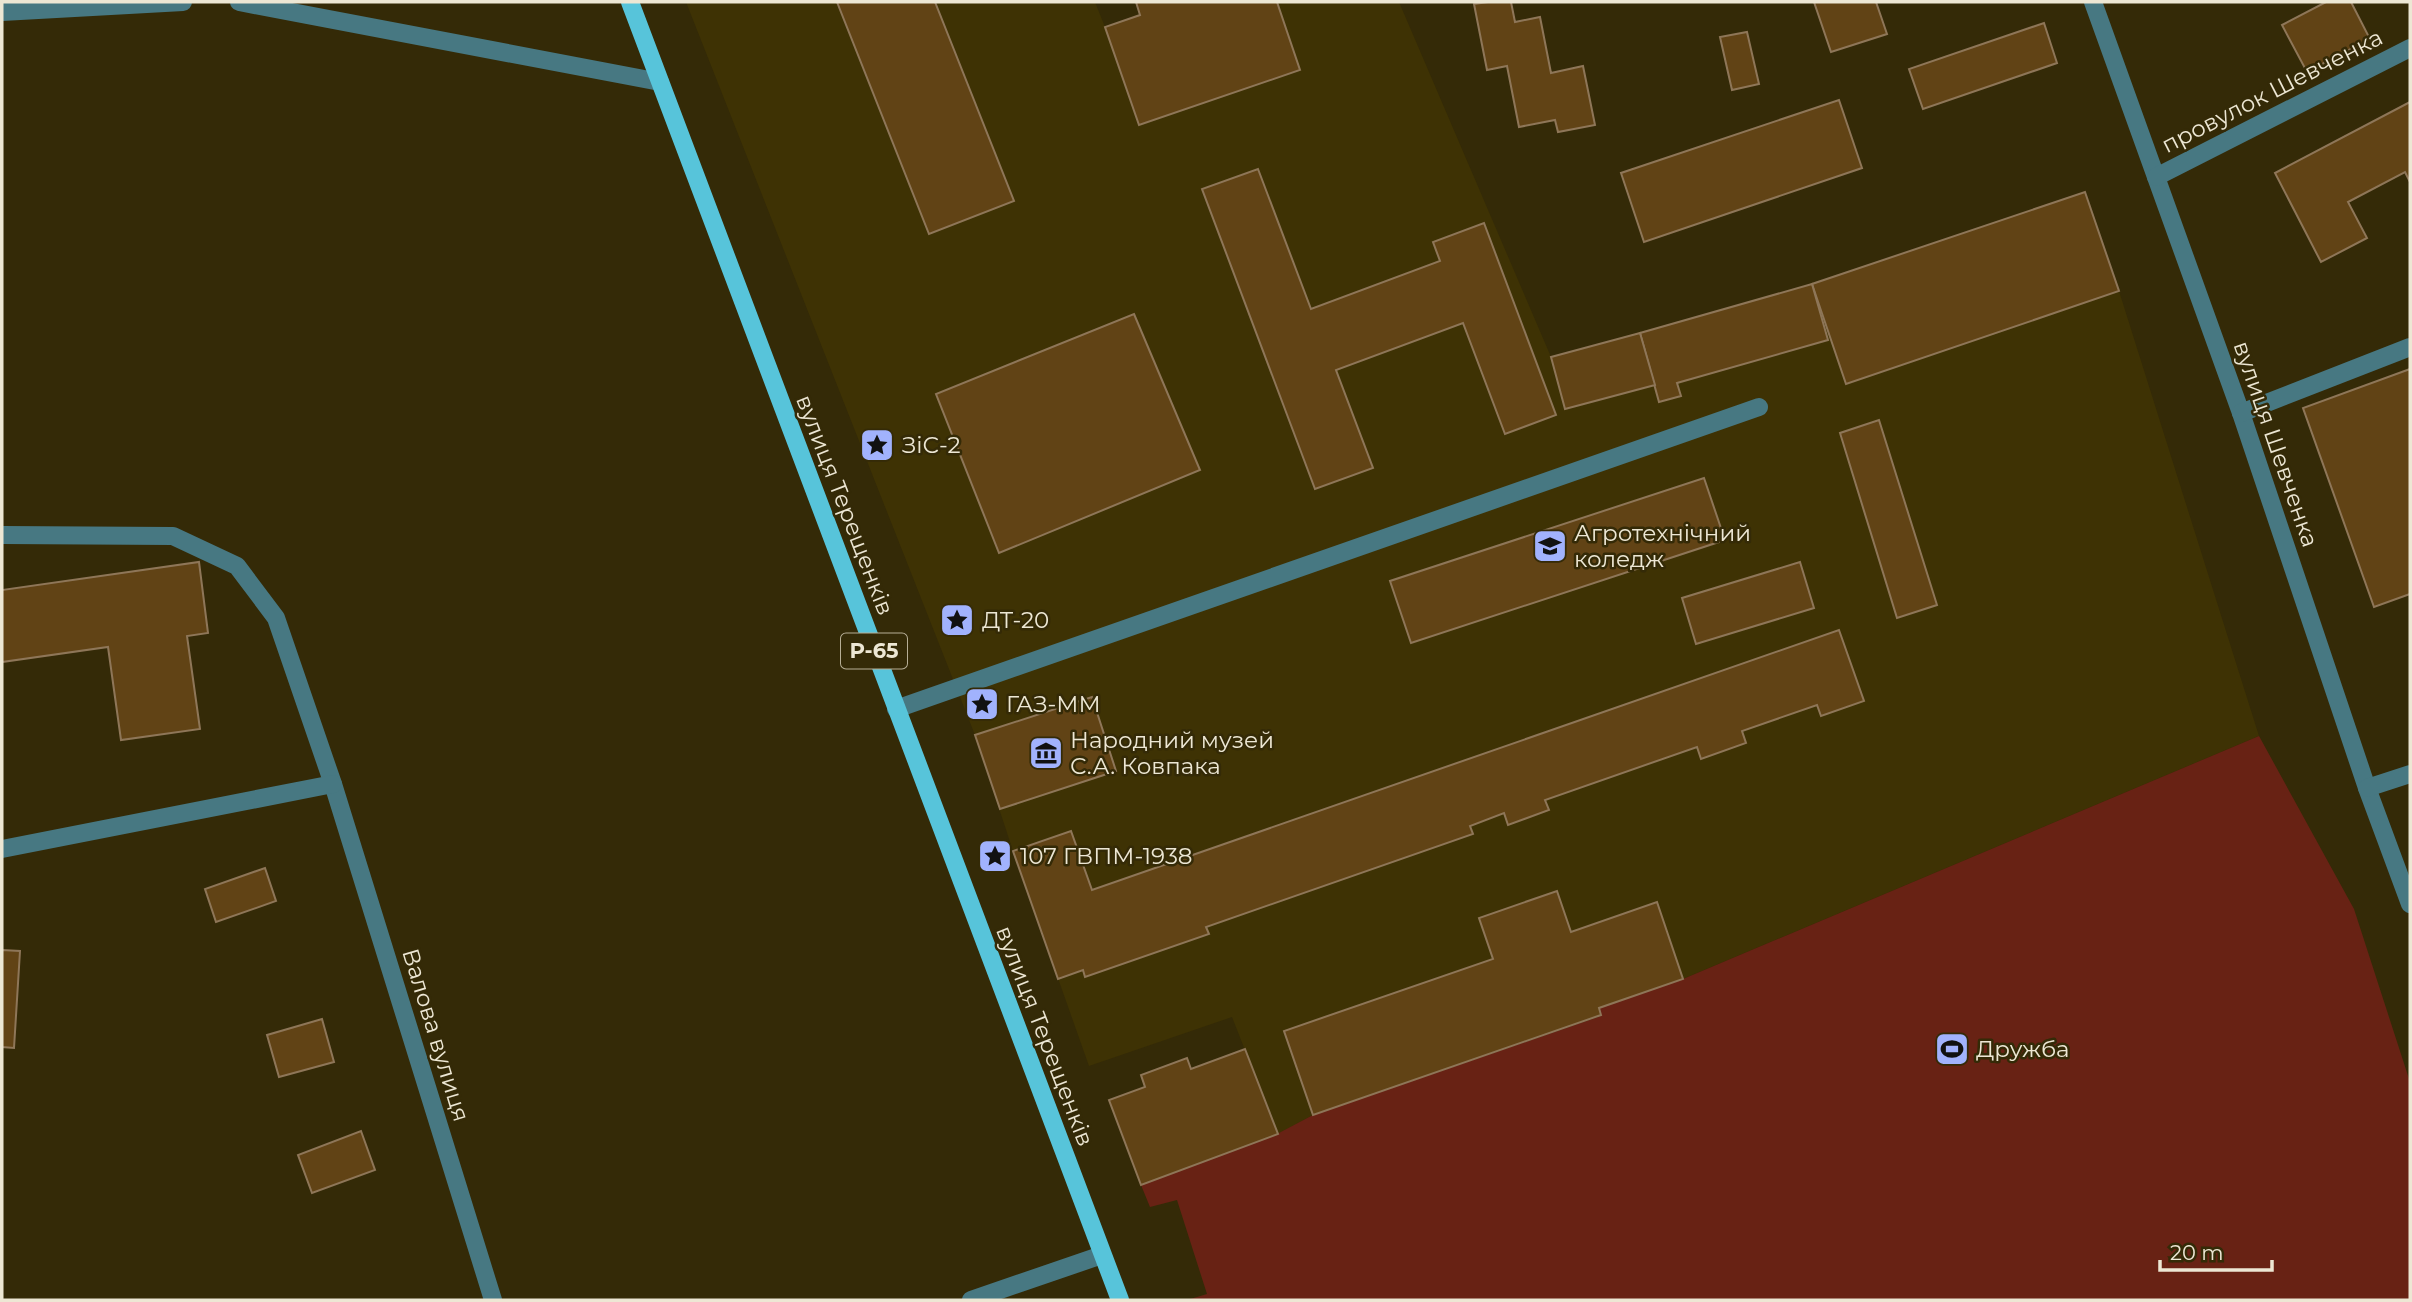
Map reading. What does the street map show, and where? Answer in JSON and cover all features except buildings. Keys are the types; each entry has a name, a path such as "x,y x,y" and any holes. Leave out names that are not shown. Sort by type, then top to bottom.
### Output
{"main road":[{"name":"вулиця Терещенків","path":"629,2 1120,1300"}],"street":[{"path":"2,12 183,2"},
{"path":"239,2 660,82"},
{"name":"вулиця Шевченка","path":"2093,2 2241,413 2367,788 2410,904"},
{"name":"провулок Шевченка","path":"2156,177 2410,48"},
{"path":"2241,413 2410,347"},
{"path":"896,709 1759,407"},
{"name":"Валова вулиця","path":"2,535 173,537 237,566 276,618 332,784 493,1300"},
{"path":"2367,788 2410,774"},
{"path":"2,849 332,784"},
{"path":"971,1300 1102,1255"}],"shaded area":[{"name":"Агротехнічний коледж","path":"686,2 1095,2 1105,27 1173,2 1399,2 1551,357 1812,284 2085,192 2119,291 2259,736 1683,979 1599,1008 1601,1015 1313,1115 1278,1134 1232,1017 1089,1066 975,735"},
{"name":"Дружба","path":"2259,736 2354,909 2410,1082 2410,1300 1187,1300 1207,1294 1177,1200 1150,1207 1141,1185 1277,1134 1313,1115 1601,1016 1599,1008 1683,979"}],"place":[{"name":"ЗіС-2","path":"877,445"},
{"name":"Агротехнічний коледж","path":"1550,546"},
{"name":"ДТ-20","path":"957,620"},
{"name":"ГАЗ-ММ","path":"982,704"},
{"name":"Народний музей С.А. Ковпака","path":"1046,753"},
{"name":"107 ГВПМ-1938","path":"995,856"},
{"name":"Дружба","path":"1952,1049"}]}
